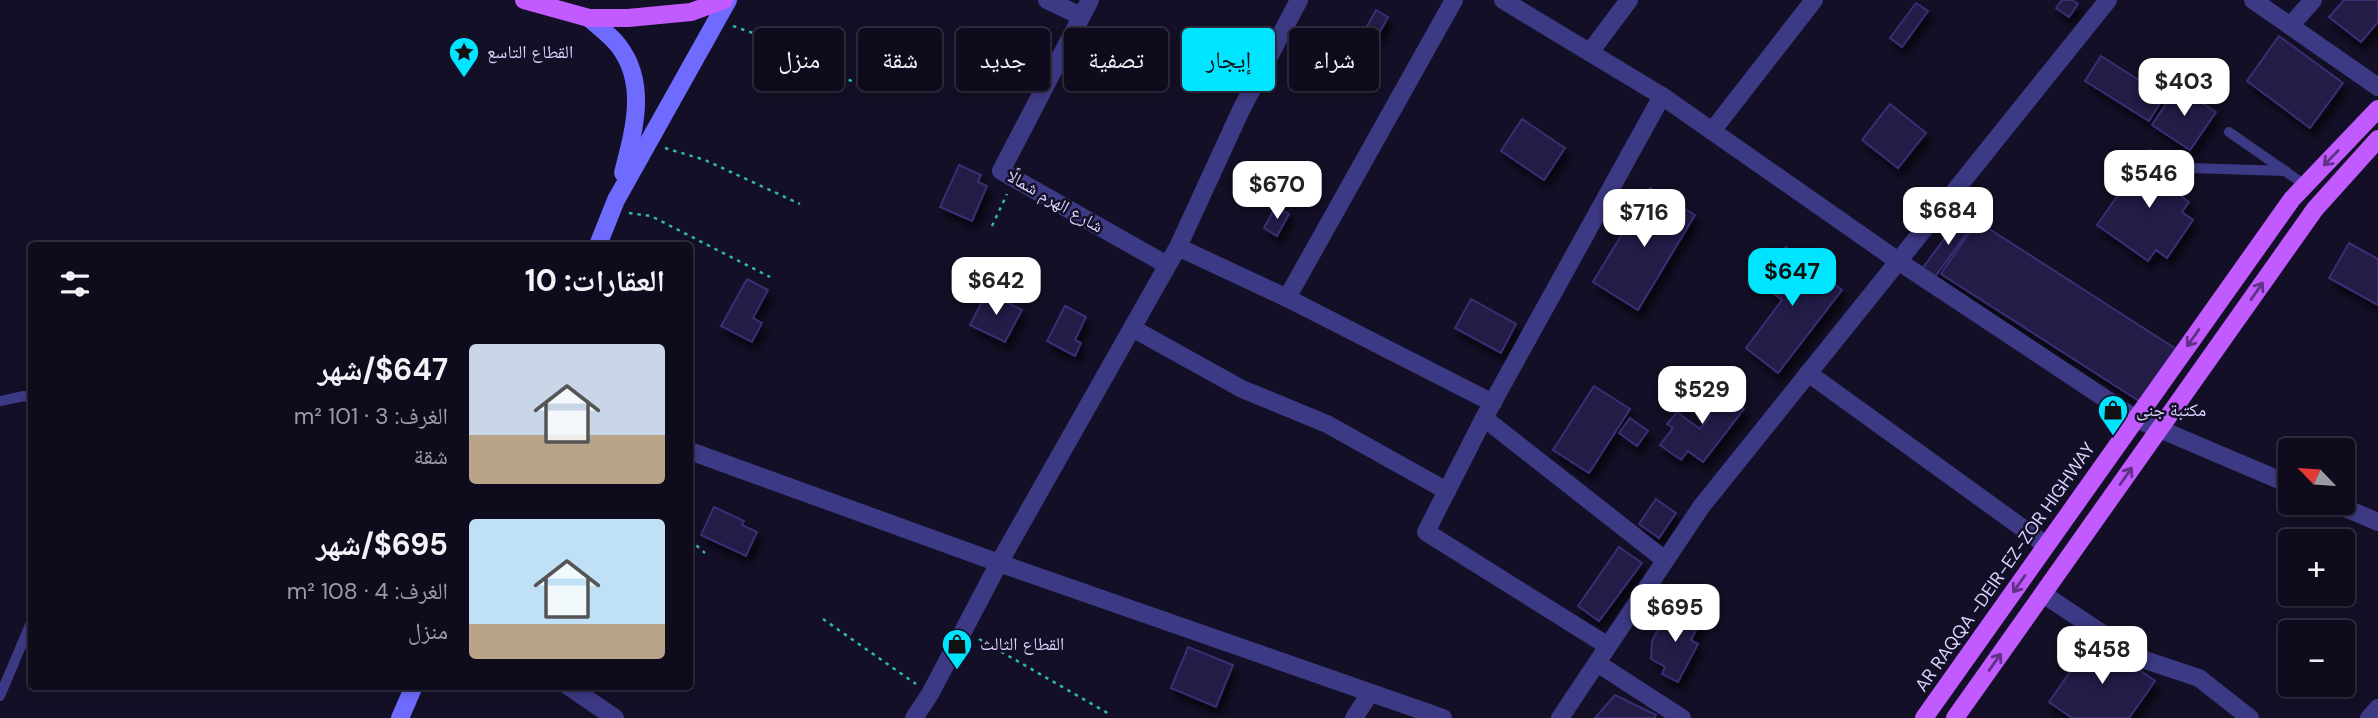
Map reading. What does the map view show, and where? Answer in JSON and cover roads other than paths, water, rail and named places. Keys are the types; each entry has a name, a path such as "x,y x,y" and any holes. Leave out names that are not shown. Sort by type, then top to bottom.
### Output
{"main road":[{"path":"524,0 589,18 628,18 691,12 726,0"},
{"path":"599,242 614,206 726,0"},
{"path":"589,18 617,44 631,65 636,89 635,127 614,206"},
{"name":"AR RAQQA -DEIR-EZ-ZOR HIGHWAY","path":"1924,718 2292,199 2378,109"},
{"path":"1955,718 2315,209 2378,139"},
{"path":"400,718 412,690"}],"street":[{"path":"1047,0 1081,16"},
{"name":"شارع الهرم شمالًا","path":"1090,0 1001,171 1167,265"},
{"path":"914,718 930,694 999,562 1178,247 1241,110 1299,0"},
{"path":"1287,298 1454,0"},
{"path":"1503,0 1662,96 1898,261 2136,419 2278,480"},
{"path":"1590,52 1629,0"},
{"path":"1712,131 1814,0"},
{"path":"1560,718 1701,507 2108,0"},
{"path":"2253,0 2378,87"},
{"path":"2290,26 2313,0"},
{"path":"1608,646 1426,532 1488,411 1662,96"},
{"path":"1178,247 1287,298 1488,411 1665,560"},
{"path":"1132,328 1242,389 1327,424 1447,491"},
{"path":"1808,373 2046,545"},
{"path":"693,452 1443,718"},
{"path":"2356,513 2378,522"},
{"path":"2043,594 2139,658 2199,678 2250,718"},
{"path":"1597,663 1682,718"},
{"path":"574,690 615,718"},
{"path":"1354,718 1370,692"},
{"path":"2369,718 2378,708"}],"lane":[{"path":"2229,132 2305,185"},
{"path":"2191,168 2287,172"},
{"path":"0,401 28,398"},
{"path":"0,696 28,630"}],"place":[{"name":"القطاع التاسع","path":"464,79"},
{"name":"مكتبة جنى","path":"2113,437"},
{"name":"القطاع الثالث","path":"957,671"}]}
